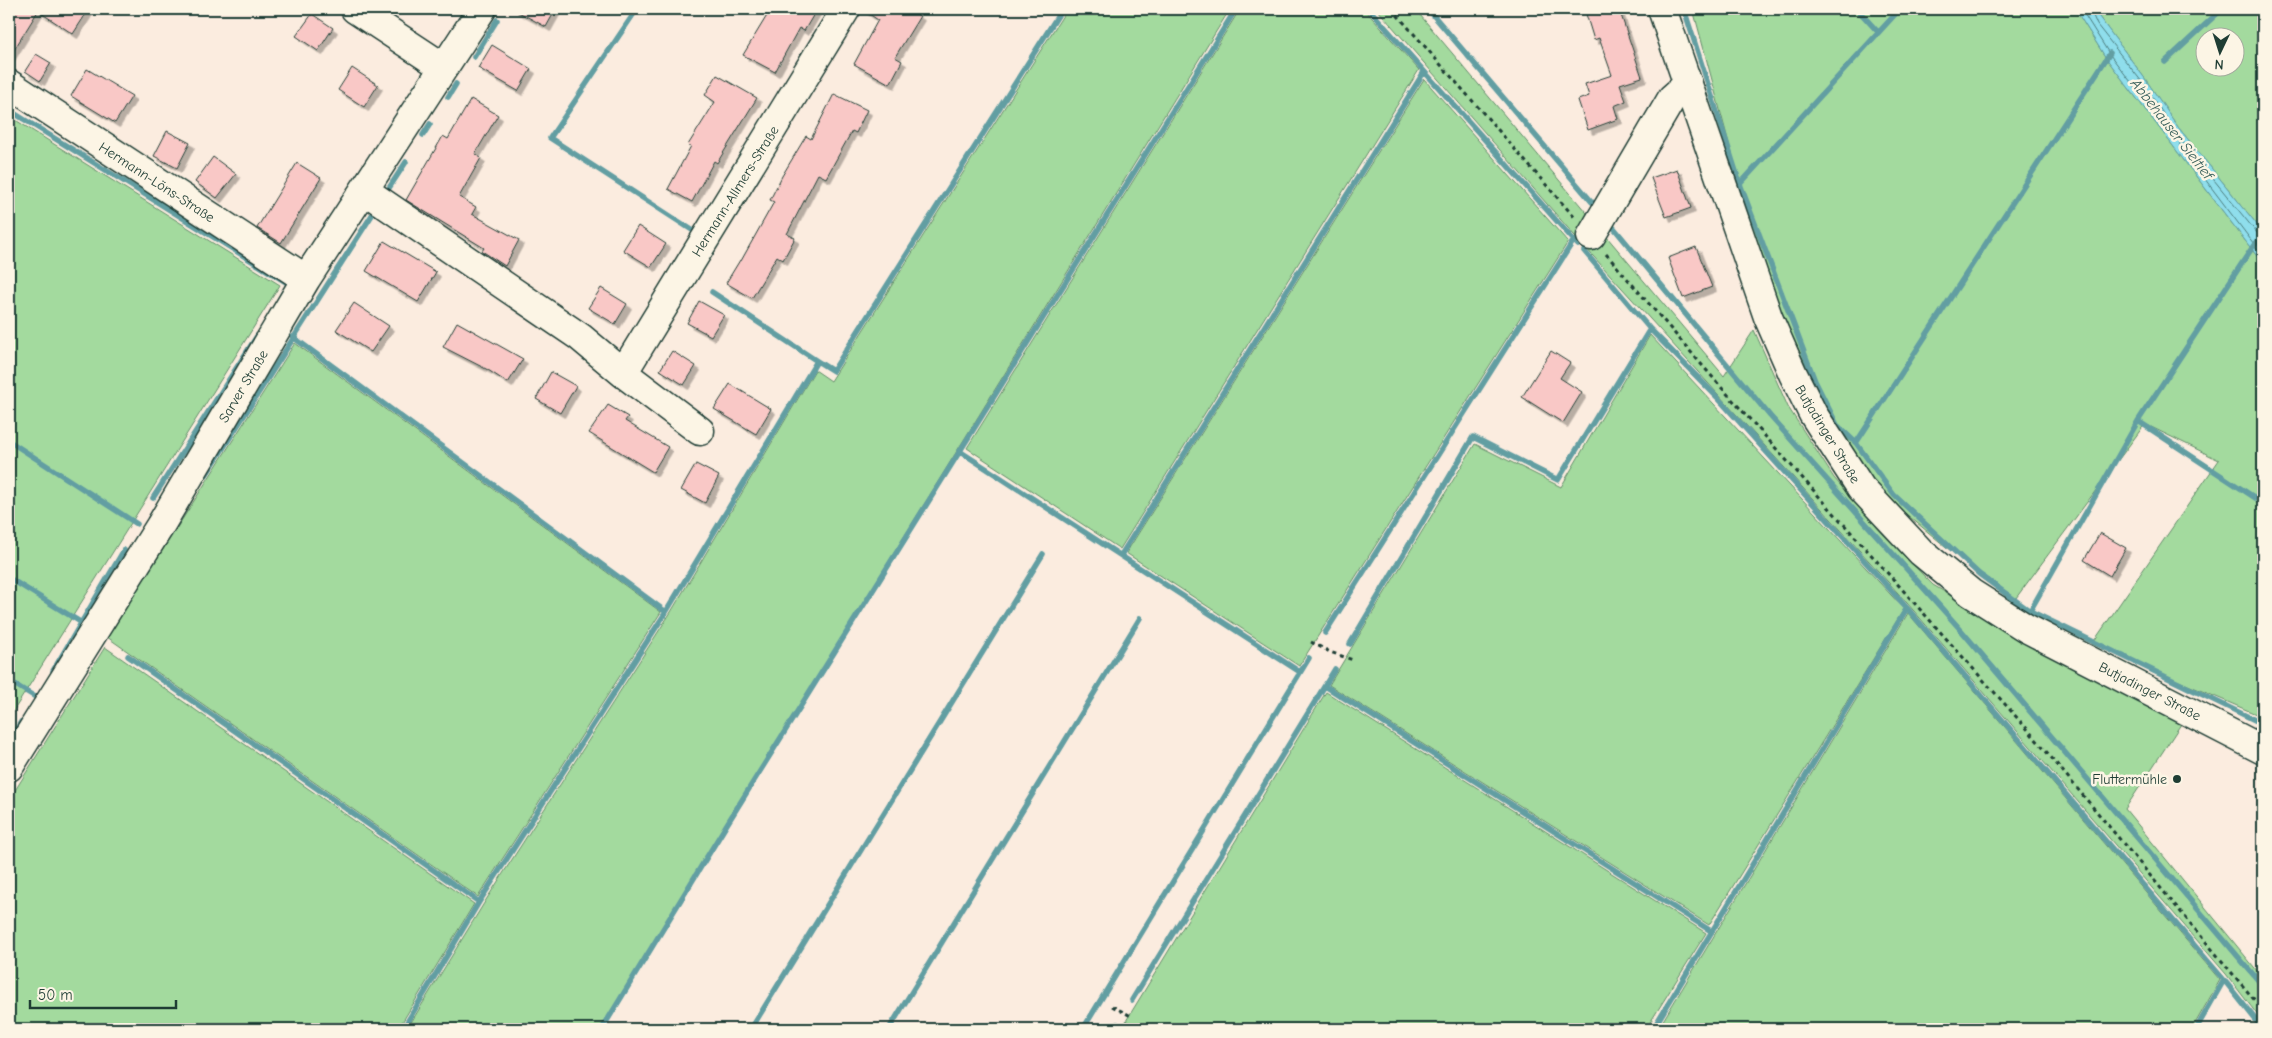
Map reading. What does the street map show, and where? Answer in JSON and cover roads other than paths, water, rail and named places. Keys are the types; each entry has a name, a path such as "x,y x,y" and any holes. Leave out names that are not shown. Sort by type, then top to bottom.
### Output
{"street":[{"path":"355,9 444,67"},
{"name":"Sarver Straße","path":"9,767 160,526 306,280 482,9"},
{"name":"Hermann-Allmers-Straße","path":"623,373 846,9"},
{"name":"Butjadinger Straße","path":"1662,9 1768,317 1813,414 1861,488 1921,552 1971,593 2026,628 2263,750"},
{"name":"Hermann-Löns-Straße","path":"9,84 306,280"},
{"path":"1591,236 1672,98 1688,84"},
{"path":"364,190 580,337 623,373 700,431"}],"water":[{"name":"Abbehauser Sieltief","path":"2075,9 2093,9 2146,80 2178,127 2263,232 2263,264 2106,58"}],"waterway":[{"path":"637,9 550,138 692,230"},
{"path":"403,1029 479,902 666,612 817,361 833,371 1062,9"},
{"path":"602,1029 727,824 1236,9"},
{"path":"1369,9 1578,245"},
{"path":"1428,9 1592,202"},
{"path":"1684,9 1740,184 1815,381 1837,425 1856,443 1894,495 1979,574 2030,611 2263,724"},
{"path":"1857,9 1878,32"},
{"path":"1740,184 1900,9"},
{"path":"2165,62 2222,9"},
{"path":"474,57 497,20"},
{"path":"1856,443 2110,53"},
{"path":"1121,555 1424,72"},
{"path":"448,97 456,84"},
{"path":"9,110 289,284 287,288"},
{"path":"423,135 430,124"},
{"path":"389,188 406,162"},
{"path":"206,475 372,215"},
{"path":"1614,228 1770,416 1961,630 2263,986"},
{"path":"1325,633 1574,240"},
{"path":"2030,611 2138,421 2256,242"},
{"path":"1584,251 1650,329 1717,397 1907,608 2224,980 2263,1029"},
{"path":"712,292 817,361"},
{"path":"1350,644 1473,437 1558,480 1650,329"},
{"path":"153,498 257,336"},
{"path":"293,337 666,612"},
{"path":"2138,421 2263,503"},
{"path":"9,441 137,524"},
{"path":"961,452 1300,672"},
{"path":"53,671 124,550"},
{"path":"751,1029 1043,554"},
{"path":"9,578 82,623"},
{"path":"1653,1029 1907,608"},
{"path":"889,1029 1140,618"},
{"path":"128,656 479,902"},
{"path":"1083,1029 1309,658"},
{"path":"1132,1000 1335,669"},
{"path":"9,681 37,698"},
{"path":"1325,686 1711,931"},
{"path":"9,741 21,722"},
{"path":"9,785 16,775"},
{"path":"2196,1029 2224,980"},
{"path":"1113,1029 1117,1024 1128,1029"}],"place":[{"name":"Fluttermühle","path":"2177,779"}]}
